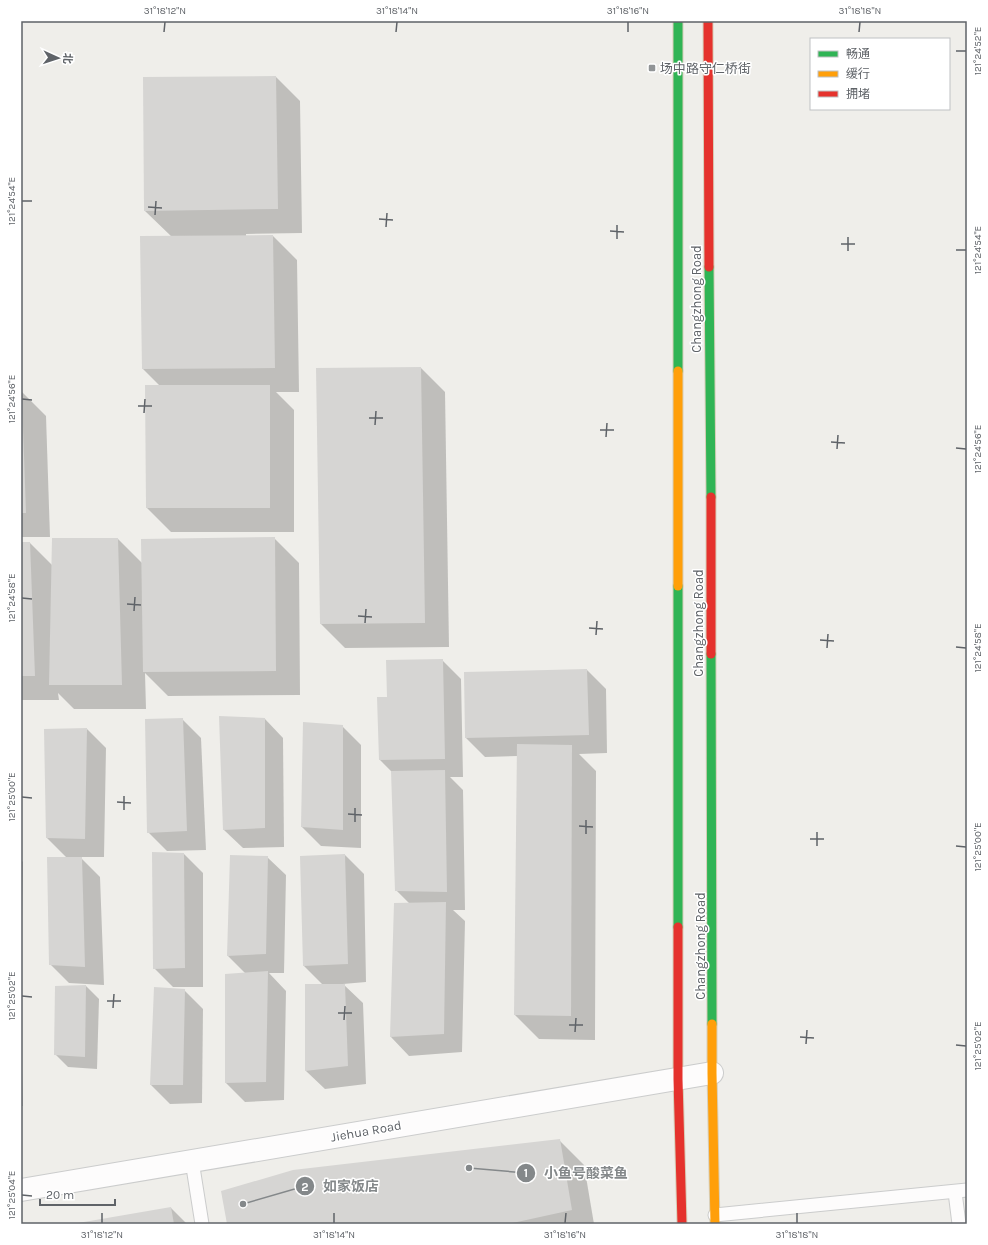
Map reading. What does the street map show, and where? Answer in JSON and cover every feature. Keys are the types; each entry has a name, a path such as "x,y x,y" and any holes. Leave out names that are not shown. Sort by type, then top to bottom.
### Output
{"main road":[{"name":"Changzhong Road","path":"678,21 678,1079 682,1224"},
{"name":"Changzhong Road","path":"708,21 713,938 712,1073 715,1220"}],"street":[{"name":"Jiehua Road","path":"21,1190 712,1073"}],"lane":[{"path":"192,1161 202,1224"},
{"path":"715,1220 961,1191 959,1224"}],"building":[{"path":"276,76 278,209 144,211 143,77"},
{"path":"273,235 275,368 142,369 140,236"},
{"path":"421,367 425,623 320,624 316,368"},
{"path":"145,385 270,385 270,508 146,508"},
{"path":"22,398 26,513 21,513"},
{"path":"275,537 276,671 143,672 141,539"},
{"path":"52,538 118,538 122,685 49,685"},
{"path":"21,542 30,542 35,676 21,676"},
{"path":"443,659 445,759 379,760 377,697 387,697 386,660"},
{"path":"587,669 589,735 465,738 464,672"},
{"path":"219,716 265,718 265,828 223,830"},
{"path":"183,718 187,831 147,833 145,719"},
{"path":"303,722 343,725 343,830 301,827"},
{"path":"87,728 85,839 46,838 44,729"},
{"path":"517,744 572,745 571,1016 514,1015"},
{"path":"445,770 447,892 395,891 391,771"},
{"path":"152,852 184,853 185,968 153,969"},
{"path":"345,854 348,964 303,966 300,856"},
{"path":"230,855 268,856 266,954 227,956"},
{"path":"47,857 82,857 85,967 49,965"},
{"path":"446,902 444,1034 390,1037 394,903"},
{"path":"268,971 266,1082 225,1083 225,974"},
{"path":"305,984 345,984 348,1066 305,1071"},
{"path":"86,985 85,1057 54,1055 55,986"},
{"path":"154,987 185,989 183,1085 150,1085"},
{"path":"560,1139 572,1210 508,1224 227,1224 221,1191 293,1170"},
{"path":"171,1207 174,1224 78,1224 78,1223"}],"traffic: fast":[{"path":"678,21 678,371"},
{"path":"709,267 711,497"},
{"path":"678,586 678,927"},
{"path":"711,654 712,1024"}],"traffic: slow":[{"path":"678,371 678,586"},
{"path":"712,1024 715,1224"}],"traffic: jam":[{"path":"708,21 709,267"},
{"path":"711,497 711,654"},
{"path":"678,927 678,1079 682,1224"}],"place":[{"name":"场中路守仁桥街","path":"652,68"},
{"name":"小鱼号酸菜鱼","path":"469,1168"},
{"name":"如家饭店","path":"243,1204"}]}
